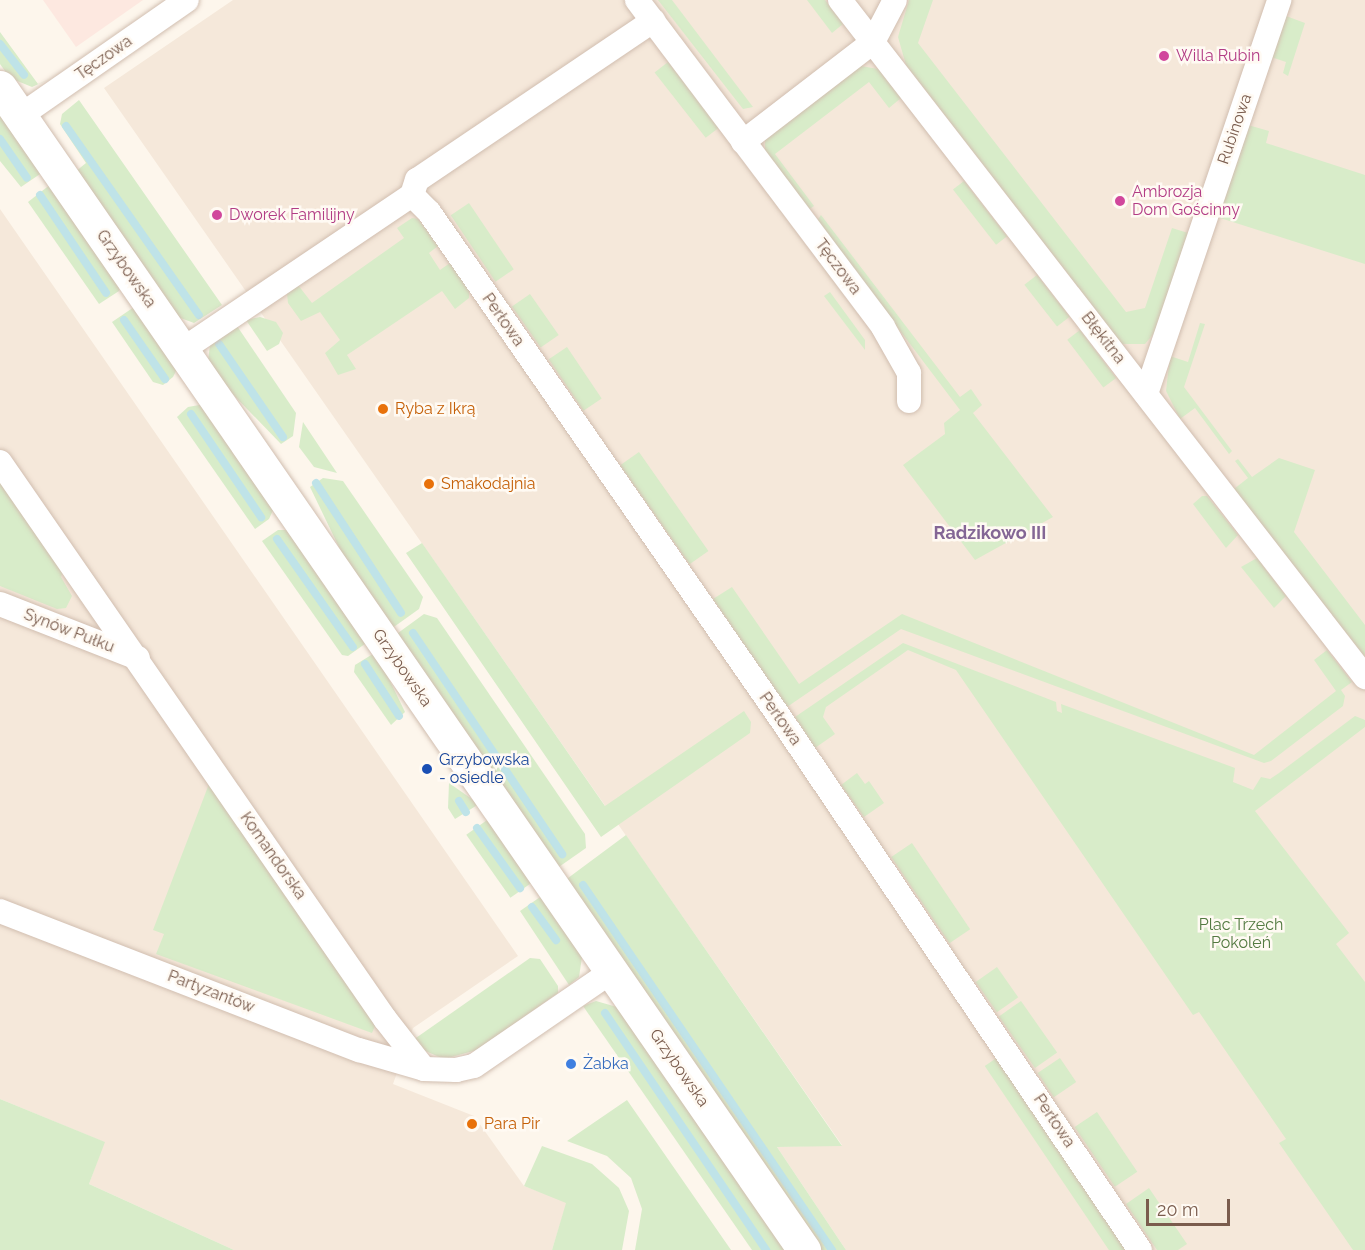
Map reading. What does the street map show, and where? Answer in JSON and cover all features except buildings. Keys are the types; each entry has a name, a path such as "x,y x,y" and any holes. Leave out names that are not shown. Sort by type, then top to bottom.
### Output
{"street":[{"name":"Tęczowa","path":"20,116 187,0"},
{"name":"Tęczowa","path":"637,0 883,327 909,372 909,401"},
{"name":"Błękitna","path":"840,0 1365,677"},
{"path":"743,142 873,42 895,0"},
{"name":"Rubinowa","path":"1146,394 1279,0"},
{"path":"182,350 412,195 417,180 653,21"},
{"name":"Grzybowska","path":"0,87 804,1250"},
{"name":"Perłowa","path":"412,195 429,212 827,786 1140,1250"},
{"name":"Komandorska","path":"0,462 138,658 396,1034 424,1069"},
{"name":"Synów Pułku","path":"0,604 138,658"},
{"name":"Partyzantów","path":"0,910 359,1050 424,1069"},
{"path":"424,1069 456,1071 474,1066 612,972"}],"shaded area":[{"path":"43,0 143,0 76,47"},
{"path":"233,0 1365,0 1365,1250 846,1250 777,1147 842,1145 104,88"},
{"path":"0,209 518,956 413,1028 393,1084 474,1116 524,1186 567,1202 552,1250 234,1250 89,1184 104,1142 0,1099"}],"green space":[{"path":"658,0 672,0 753,107 743,109"},
{"path":"807,0 825,0 843,24 832,33"},
{"path":"909,0 933,0 918,43 1126,312 1145,308 1172,228 1188,233 1156,331 1145,344 1122,344 906,65 898,37"},
{"path":"1286,16 1305,23 1288,76 1283,73 1286,62 1271,57"},
{"path":"0,32 38,84 54,77 32,87 10,78 0,64"},
{"path":"668,62 719,127 706,138 655,72"},
{"path":"861,66 878,69 901,98 889,108 869,82 775,154 814,206 808,210 765,151 765,140"},
{"path":"79,100 222,305 194,323 175,316 75,172 86,163 60,124 62,114"},
{"path":"0,110 43,172 21,187 0,161"},
{"path":"1248,125 1269,131 1266,143 1365,175 1365,264 1217,217"},
{"path":"964,181 1007,236 996,245 953,190"},
{"path":"51,184 121,283 119,291 99,304 28,202"},
{"path":"469,203 514,269 495,282 451,215"},
{"path":"821,215 960,397 971,389 982,405 973,413 1053,517 975,560 903,465 945,434 944,423 960,410 817,221"},
{"path":"412,218 418,219 438,246 429,253 440,270 450,263 469,290 469,298 455,309 442,291 347,355 356,369 338,375 325,353 340,340 320,312 301,321 288,303 287,294 298,285 312,303 404,238 397,228"},
{"path":"1037,275 1070,317 1057,327 1024,285"},
{"path":"830,292 865,340 865,350 824,296"},
{"path":"530,294 559,335 541,348 512,307"},
{"path":"137,305 179,365 173,377 163,385 153,382 112,322"},
{"path":"260,317 276,322 283,333 279,344 267,351 246,320"},
{"path":"1200,323 1205,324 1184,387 1232,451 1229,454 1195,408 1180,419 1166,391 1170,356 1188,362"},
{"path":"237,326 296,413 293,436 281,444 220,381 208,361 210,345"},
{"path":"1080,330 1116,378 1103,388 1067,340"},
{"path":"567,347 602,398 583,411 549,359"},
{"path":"205,404 275,506 269,519 255,529 177,417 188,407"},
{"path":"303,422 337,473 314,467 299,447"},
{"path":"639,452 708,551 690,564 620,465"},
{"path":"1279,458 1315,470 1294,532 1365,625 1365,657 1234,489 1248,478 1235,461 1238,459 1252,477"},
{"path":"323,478 343,481 423,597 419,609 391,629 349,568 310,487"},
{"path":"0,480 63,571 61,577 72,596 66,608 57,609 0,586"},
{"path":"1202,496 1207,496 1238,535 1226,548 1193,504"},
{"path":"278,530 292,530 369,641 348,656 342,655 262,541"},
{"path":"422,543 605,806 744,711 751,722 750,733 601,837 406,553"},
{"path":"1257,558 1286,596 1274,608 1241,567"},
{"path":"732,587 799,684 902,614 1254,755 1336,691 1314,660 1327,650 1352,682 1341,690 1345,696 1343,706 1271,761 1264,763 901,629 787,707 713,599"},
{"path":"424,614 437,618 585,834 586,848 556,869 398,639 398,633"},
{"name":"Plac Trzech Pokoleń","path":"903,643 1056,702 1057,711 1062,713 1061,704 1235,768 1233,782 1253,790 1261,777 1270,779 1355,716 1365,720 1365,727 1255,811 1349,933 1336,944 1365,982 1365,1250 1353,1250 1279,1143 1286,1139 1199,1012 1193,1015 956,670 908,650 826,707 823,717 835,734 815,748 795,717"},
{"path":"376,652 405,712 391,725 354,672 355,665"},
{"path":"857,773 865,784 869,781 884,803 864,817 841,785"},
{"path":"449,783 479,804 455,819 448,808"},
{"path":"209,784 376,1024 372,1033 156,954 164,934 153,930"},
{"path":"490,818 534,881 510,898 466,835"},
{"path":"626,835 842,1146 777,1147 846,1250 820,1250 564,881"},
{"path":"912,843 970,929 949,943 891,857"},
{"path":"543,895 582,957 579,977 569,985 520,911"},
{"path":"530,958 540,959 558,986 558,993 477,1050 444,1059 423,1050 413,1040"},
{"path":"997,967 1018,997 997,1012 976,982"},
{"path":"596,1001 617,1007 788,1250 752,1250 583,1006"},
{"path":"1021,1001 1057,1053 1035,1068 999,1016"},
{"path":"998,1057 1128,1249 1109,1250 985,1066"},
{"path":"1060,1058 1076,1082 1054,1097 1038,1073"},
{"path":"0,1099 105,1142 89,1184 234,1250 0,1250"},
{"path":"627,1100 731,1250 635,1250 642,1209 631,1178 607,1156 567,1141"},
{"path":"1097,1112 1137,1172 1115,1187 1075,1127"},
{"path":"542,1146 592,1164 619,1188 629,1211 622,1250 552,1250 566,1203 524,1186"},
{"path":"1149,1188 1187,1244 1178,1250 1157,1250 1126,1204"}],"waterway":[{"path":"0,44 24,75"},
{"path":"66,126 199,315"},
{"path":"0,139 27,178"},
{"path":"40,195 106,293"},
{"path":"124,320 165,379"},
{"path":"219,344 283,437"},
{"path":"191,414 261,517"},
{"path":"316,483 401,613"},
{"path":"277,539 353,647"},
{"path":"413,633 562,854"},
{"path":"365,664 399,716"},
{"path":"459,801 466,812"},
{"path":"477,828 520,888"},
{"path":"583,885 832,1250"},
{"path":"532,907 556,940"},
{"path":"605,1013 766,1250"}],"place":[{"name":"Willa Rubin","path":"1164,56"},
{"name":"Ambrozja Dom Gościnny","path":"1120,201"},
{"name":"Dworek Familijny","path":"217,215"},
{"name":"Ryba z Ikrą","path":"383,409"},
{"name":"Smakodajnia","path":"429,484"},
{"name":"Grzybowska - osiedle","path":"427,769"},
{"name":"Żabka","path":"571,1064"},
{"name":"Para Pir","path":"472,1124"}],"district":[{"name":"Radzikowo III","path":"990,533"}]}
